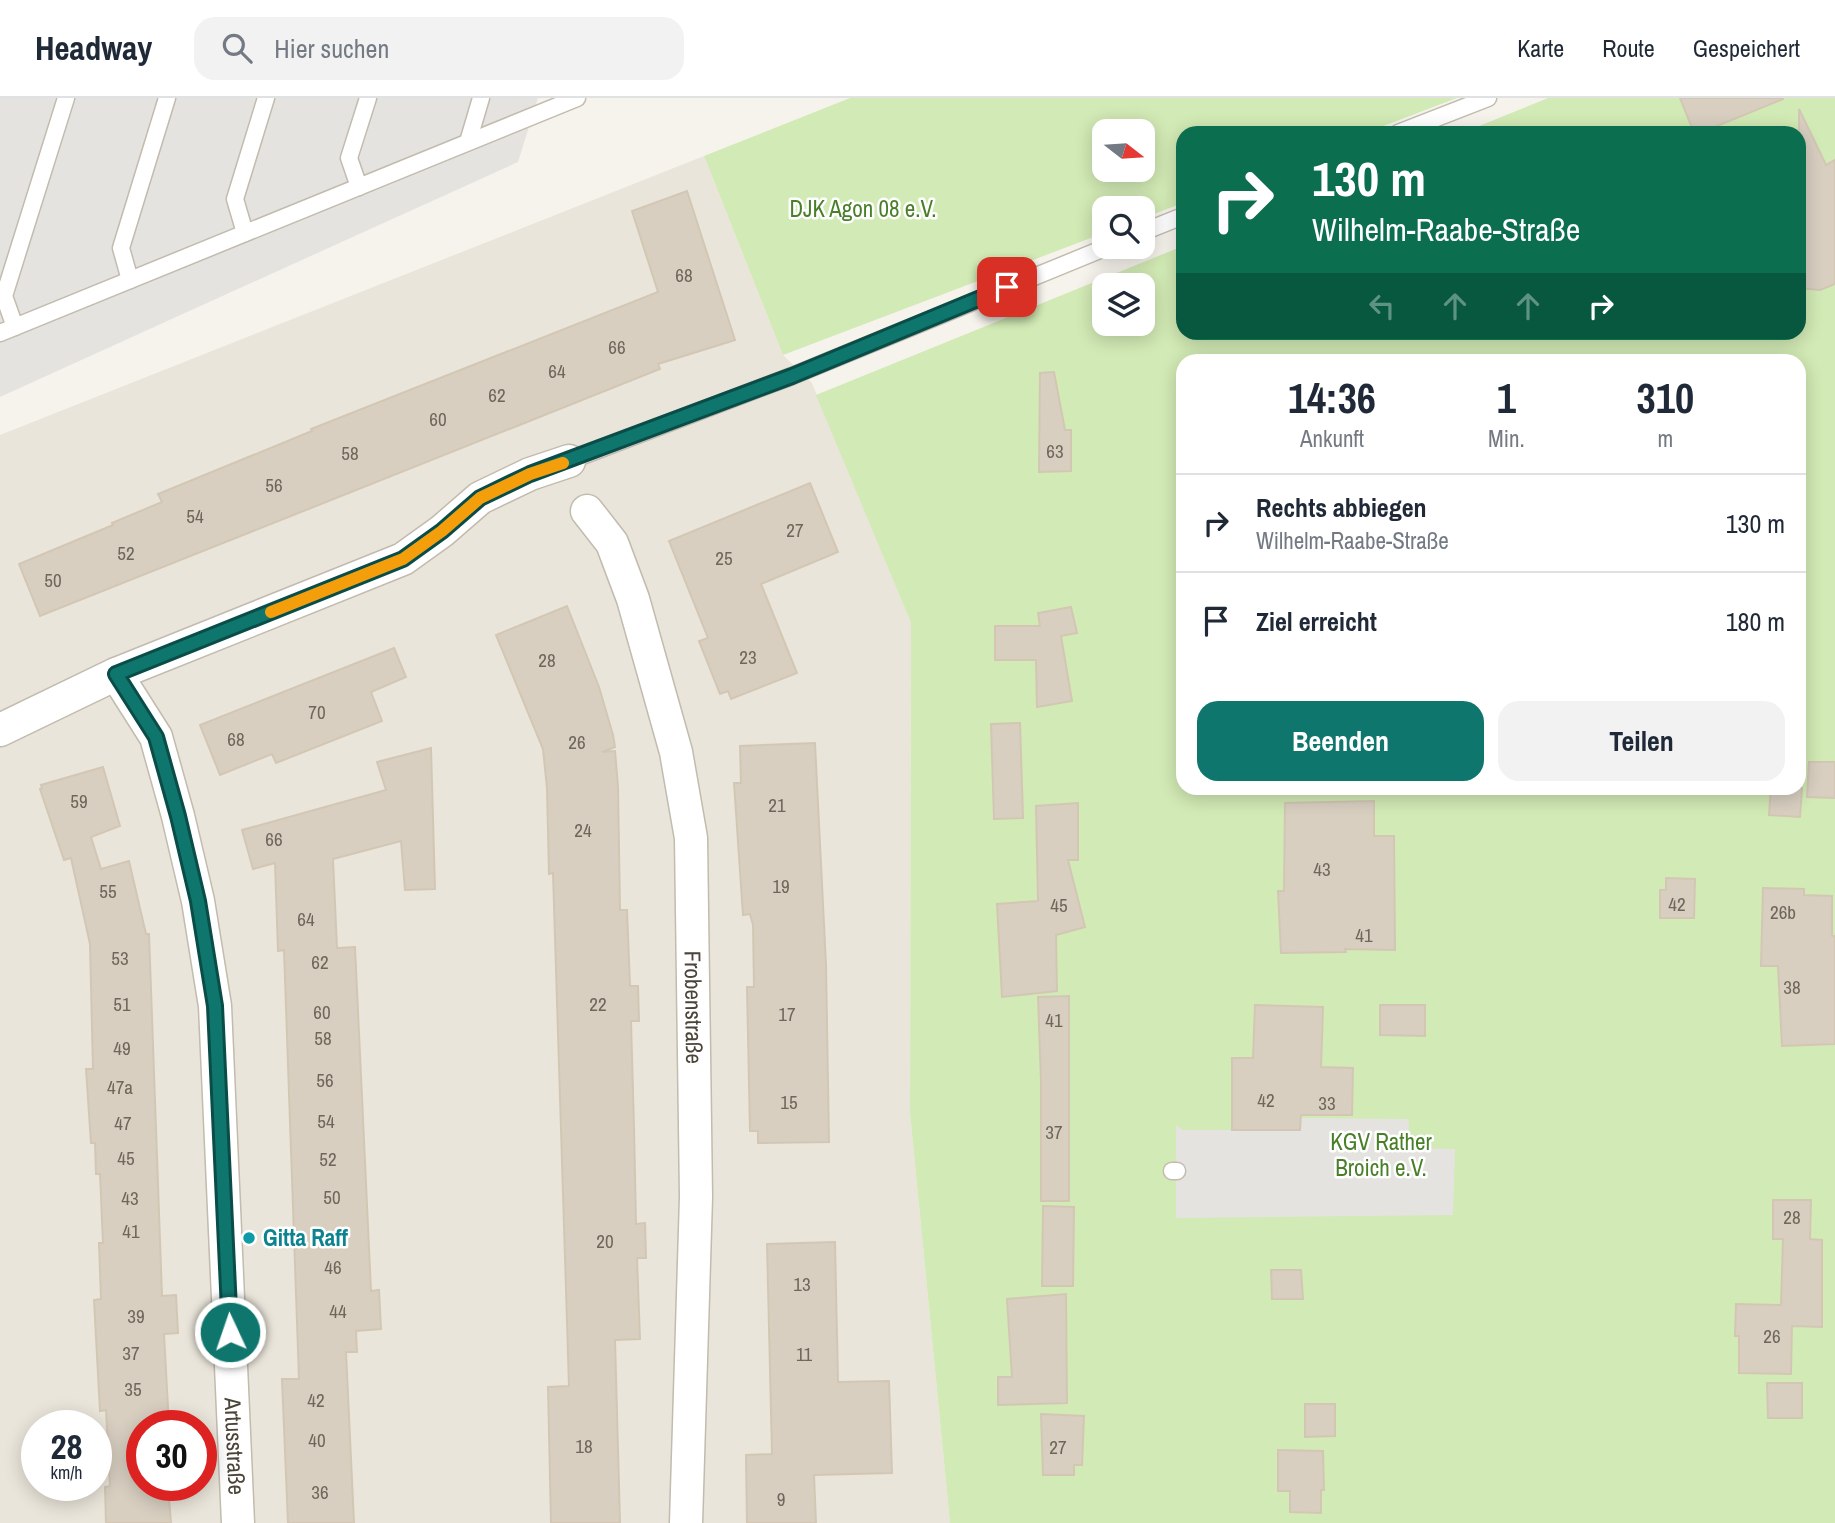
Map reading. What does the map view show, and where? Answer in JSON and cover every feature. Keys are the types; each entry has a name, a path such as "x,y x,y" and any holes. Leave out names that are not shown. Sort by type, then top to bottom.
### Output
{"street":[{"path":"0,730 116,674 403,559 442,531 480,498 530,474 569,461"},
{"name":"Frobenstraße","path":"587,510 612,543 633,599 676,752 691,838 696,1197 686,1523"},
{"name":"Artusstraße","path":"116,674 156,737 198,901 215,1006 238,1523"}],"lane":[{"path":"66,98 4,296 7,330 577,98"},
{"path":"130,280 121,248 167,98"},
{"path":"244,233 235,199 266,98"},
{"path":"359,187 349,158 368,98"},
{"path":"468,142 481,98"},
{"path":"1416,126 1488,98"},
{"path":"1155,227 1176,219"},
{"path":"569,461 792,376 1092,253"}],"shaded area":[{"path":"0,98 538,98 518,162 0,397"},
{"path":"704,156 783,355 812,383 911,623 910,1113 950,1523 0,1523 0,435"},
{"path":"1301,1118 1409,1119 1408,1148 1455,1149 1453,1215 1176,1218 1176,1125 1183,1130 1300,1130"}],"green space":[{"name":"DJK Agon 08 e.V.","path":"850,98 1457,98 1383,126 1176,126 1176,206 1155,214 1155,196 1092,196 1092,238 783,355 704,156"},
{"name":"KGV Rather Broich e.V.","path":"1548,98 1835,98 1835,1523 950,1523 910,1113 911,623 816,395 1092,283 1092,336 1155,336 1155,273 1116,273 1176,249 1176,340 1806,340 1806,126 1479,126"}],"building":[{"path":"1680,98 1783,98 1717,126 1691,126"},
{"path":"1799,109 1826,165 1835,160 1835,284 1820,290 1806,289 1806,126 1799,126"},
{"path":"687,191 735,340 658,364 660,369 40,616 19,564 162,502 158,494 312,431 311,429 658,292 632,211"},
{"path":"1054,372 1065,430 1071,430 1071,471 1039,472 1040,373"},
{"path":"810,483 838,552 761,584 797,673 731,699 728,691 720,694 699,641 708,638 669,541"},
{"path":"567,606 599,687 613,735 615,747 602,752 615,751 620,910 627,910 630,986 638,986 639,1021 631,1021 636,1224 645,1223 646,1258 637,1258 640,1339 615,1340 620,1523 551,1523 548,1387 569,1386 553,873 549,874 547,788 543,749 496,635"},
{"path":"1071,607 1077,633 1061,636 1072,701 1037,707 1036,660 995,660 995,626 1040,626 1038,613"},
{"path":"394,648 406,677 371,692 382,721 276,763 272,754 220,775 200,725"},
{"path":"1020,723 1023,818 994,819 991,724"},
{"path":"815,743 826,965 829,1142 758,1143 758,1131 750,1131 747,987 754,987 753,925 750,914 743,915 734,783 741,783 740,746"},
{"path":"431,748 435,889 405,890 401,841 333,859 337,948 355,947 371,1291 379,1290 381,1329 356,1331 357,1352 346,1352 354,1523 288,1523 282,1379 299,1379 284,950 278,951 275,863 253,869 242,830 386,790 377,762"},
{"path":"1809,762 1835,762 1835,798 1807,797"},
{"path":"103,767 120,826 91,837 101,869 129,861 146,934 149,934 162,1296 176,1295 178,1333 164,1334 168,1410 126,1410 126,1501 169,1501 171,1523 106,1523 105,1501 112,1501 112,1410 100,1410 94,1300 101,1299 99,1243 103,1243 100,1174 96,1174 95,1143 91,1143 86,1069 93,1069 90,944 71,858 64,860 40,789 41,785"},
{"path":"1770,795 1802,795 1800,817 1769,815"},
{"path":"1374,801 1374,836 1394,836 1395,950 1345,949 1346,952 1281,953 1278,891 1284,891 1285,803"},
{"path":"1078,803 1078,860 1068,860 1085,927 1056,935 1057,991 1002,997 997,904 1038,901 1036,806"},
{"path":"1666,878 1695,879 1694,918 1660,918 1660,890 1666,890"},
{"path":"1763,888 1804,889 1804,895 1832,896 1832,936 1835,936 1835,1044 1782,1046 1778,966 1761,966"},
{"path":"1069,996 1069,1201 1041,1201 1038,997"},
{"path":"1255,1005 1323,1007 1321,1067 1353,1068 1352,1115 1301,1115 1300,1130 1232,1130 1232,1058 1253,1058"},
{"path":"1380,1005 1425,1005 1425,1036 1380,1035"},
{"path":"1773,1200 1811,1200 1810,1239 1822,1240 1822,1327 1792,1326 1791,1374 1739,1373 1739,1336 1735,1336 1736,1304 1781,1305 1783,1239 1773,1239"},
{"path":"1043,1206 1074,1207 1073,1286 1042,1286"},
{"path":"835,1242 838,1382 889,1381 892,1473 814,1475 816,1523 747,1523 746,1455 772,1454 767,1244"},
{"path":"1271,1270 1301,1270 1303,1299 1272,1299"},
{"path":"1066,1294 1067,1403 998,1405 998,1377 1012,1377 1007,1299"},
{"path":"1767,1383 1802,1383 1802,1418 1768,1418"},
{"path":"1305,1404 1335,1404 1335,1436 1305,1437"},
{"path":"1041,1414 1084,1416 1082,1465 1074,1465 1074,1475 1043,1475"},
{"path":"1278,1450 1323,1451 1324,1490 1321,1490 1321,1513 1290,1512 1290,1491 1278,1491"}],"slow traffic":[{"path":"271,612 403,559 442,531 480,498 530,474 563,463"}],"place":[{"name":"Gitta Raff","path":"249,1238"}],"route":[{"path":"230,1332 215,1006 198,901 156,737 116,674 403,559 442,531 480,498 530,474 792,376 1007,287"}]}
